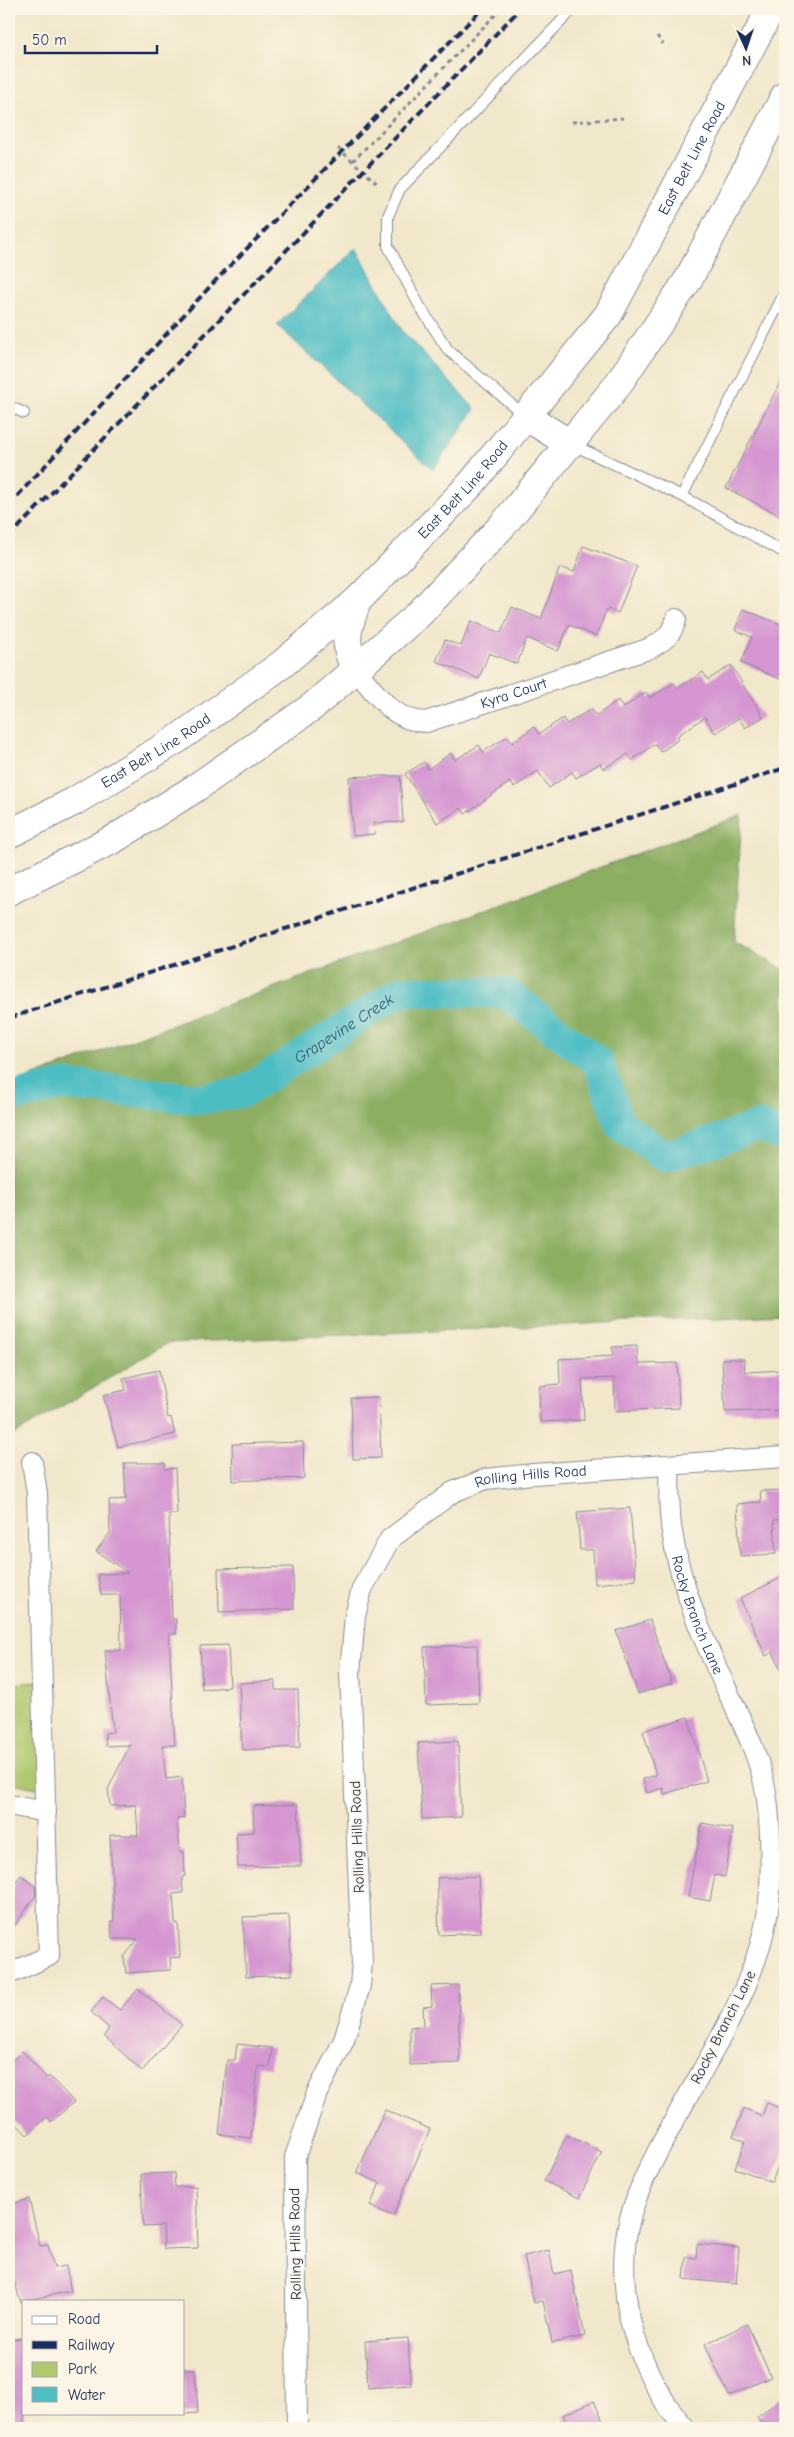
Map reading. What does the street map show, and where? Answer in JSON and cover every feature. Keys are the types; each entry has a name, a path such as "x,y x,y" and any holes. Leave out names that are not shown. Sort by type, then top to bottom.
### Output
{"main road":[{"name":"East Belt Line Road","path":"9,834 73,802 176,740 281,665 357,601 471,484 608,315 771,9"},
{"path":"9,891 114,839 194,789 312,707 419,614 502,526 616,387 688,280 785,96"},
{"path":"527,417 570,444"},
{"path":"355,669 346,649 346,637 357,601"}],"street":[{"name":"Kyra Court","path":"355,669 395,714 414,722 426,722 648,649 668,636 674,628 676,619"},
{"name":"Rolling Hills Road","path":"297,2428 295,2157 317,2093 344,2040 358,1993 362,1962 350,1673 355,1616 362,1589 390,1539 453,1492 486,1479 785,1456"},
{"path":"9,1974 49,1956 37,1493 32,1462"},
{"name":"Rocky Branch Lane","path":"669,1464 672,1530 679,1564 695,1611 744,1728 764,1784 777,1905 744,1991 645,2175 627,2227 626,2308 644,2367 668,2408 685,2428"},
{"path":"9,1805 46,1812"}],"lane":[{"path":"527,417 448,350 419,305 388,246 388,216 400,189 573,9"},
{"path":"682,496 785,292"},
{"path":"9,406 24,413"},
{"path":"570,444 682,496 785,552"}],"path":[{"path":"353,161 501,9"},
{"path":"657,36 663,44"},
{"path":"572,122 623,118"},
{"path":"338,148 379,185"}],"green space":[{"path":"742,815 734,942 785,970 785,1315 168,1343 9,1438 9,1085"},
{"path":"42,1681 45,1790 9,1782 9,1685"}],"water":[{"path":"356,248 403,332 475,409 433,470 277,325"}],"building":[{"path":"785,373 785,518 726,488"},
{"path":"583,546 637,566 618,613 607,609 596,636 569,625 558,651 527,638 517,664 489,653 479,679 436,661 445,640 461,646 471,621 501,633 512,607 541,619 560,567 574,572"},
{"path":"743,609 785,626 785,681 741,663 752,637 735,630"},
{"path":"731,665 763,717 745,728 739,718 715,733 705,717 677,736 679,739 661,752 655,744 632,760 628,754 603,769 600,763 576,778 572,772 549,788 538,771 514,787 510,782 465,814 461,808 437,823 405,774 424,762 428,769 451,753 455,760 479,745 483,752 508,736 512,743 534,727 539,734 563,718 567,724 591,709 596,716 618,700 623,708 646,692 650,698 674,683 678,688 703,672 708,680"},
{"path":"400,776 403,822 374,823 375,834 353,836 349,777"},
{"path":"637,1346 638,1364 677,1363 679,1408 615,1411 614,1378 582,1379 584,1420 540,1422 539,1386 560,1384 559,1359 613,1356 612,1347"},
{"path":"722,1359 744,1359 745,1372 785,1370 785,1410 725,1412"},
{"path":"159,1370 168,1418 171,1417 175,1434 118,1447 103,1395 126,1390 123,1378"},
{"path":"379,1397 381,1458 353,1459 351,1398"},
{"path":"303,1442 304,1478 233,1481 232,1444"},
{"path":"124,1463 165,1463 165,1469 175,1468 177,1514 169,1514 172,1619 176,1619 176,1634 169,1634 175,1745 162,1745 166,1779 182,1777 184,1818 177,1819 180,1852 184,1851 185,1876 182,1877 183,1893 173,1894 175,1923 178,1923 180,1957 170,1958 171,1970 126,1973 124,1957 138,1939 112,1939 111,1921 114,1921 110,1835 138,1835 136,1805 110,1806 108,1789 130,1745 106,1746 105,1733 113,1732 105,1650 121,1650 120,1595 101,1595 98,1574 128,1573 96,1551 110,1533 109,1500 126,1499"},
{"path":"785,1490 785,1519 774,1520 776,1554 740,1556 737,1504 761,1502 760,1491"},
{"path":"630,1508 636,1580 595,1584 593,1550 580,1550 577,1512"},
{"path":"293,1567 294,1609 219,1612 218,1569"},
{"path":"785,1576 785,1679 773,1652 766,1656 740,1598"},
{"path":"650,1620 672,1683 638,1694 616,1631"},
{"path":"228,1645 230,1687 202,1689 200,1646"},
{"path":"477,1645 479,1703 426,1705 424,1647"},
{"path":"275,1681 275,1690 298,1690 300,1747 242,1750 239,1683"},
{"path":"688,1717 707,1781 664,1794 663,1788 647,1793 643,1779 656,1775 643,1731"},
{"path":"458,1741 461,1817 422,1819 418,1743"},
{"path":"298,1804 301,1866 238,1867 236,1833 254,1832 253,1806"},
{"path":"702,1823 733,1829 725,1877 715,1875 710,1901 688,1897"},
{"path":"21,1875 35,1886 36,1895 9,1934 9,1892"},
{"path":"478,1876 481,1933 439,1935 437,1878"},
{"path":"289,1915 292,1975 246,1977 243,1917"},
{"path":"458,1985 460,2063 410,2065 410,2027 424,2026 423,2007 432,2006 431,1986"},
{"path":"138,1989 182,2025 142,2071 104,2036 109,2028 91,2012 103,1997 120,2010"},
{"path":"237,2044 272,2048 270,2067 258,2066 251,2138 219,2134 227,2060 235,2060"},
{"path":"22,2051 47,2078 49,2076 74,2102 51,2122 47,2117 27,2135 9,2116 9,2064"},
{"path":"767,2103 785,2110 785,2148 772,2182 735,2168 745,2141 733,2136 744,2108 762,2116"},
{"path":"385,2110 430,2129 393,2216 370,2206 380,2183 357,2173"},
{"path":"567,2135 602,2152 579,2198 544,2181"},
{"path":"174,2173 175,2187 196,2186 198,2248 164,2249 163,2226 143,2227 141,2174"},
{"path":"29,2199 40,2246 48,2245 54,2268 66,2266 71,2291 22,2300 21,2303 13,2277 9,2277 9,2205"},
{"path":"697,2244 739,2248 736,2284 684,2279 686,2257 696,2258"},
{"path":"549,2250 554,2274 571,2270 585,2336 552,2343 543,2301 534,2303 524,2256"},
{"path":"747,2324 771,2377 729,2396 705,2344"},
{"path":"22,2338 22,2414 24,2414 24,2423 9,2425 9,2340"},
{"path":"408,2338 411,2385 368,2388 365,2341"},
{"path":"185,2369 195,2369 198,2413 185,2414"},
{"path":"785,2395 785,2428 766,2428 757,2418"},
{"path":"594,2401 606,2428 569,2428 563,2415"}],"waterway":[{"name":"Grapevine Creek","path":"9,1098 64,1085 201,1099 244,1092 401,991 506,993 598,1062 620,1124 665,1157 760,1126 785,1137"}],"railway":[{"path":"9,505 217,279 482,9"},
{"path":"9,537 520,9"},
{"path":"9,1018 785,768"}]}
